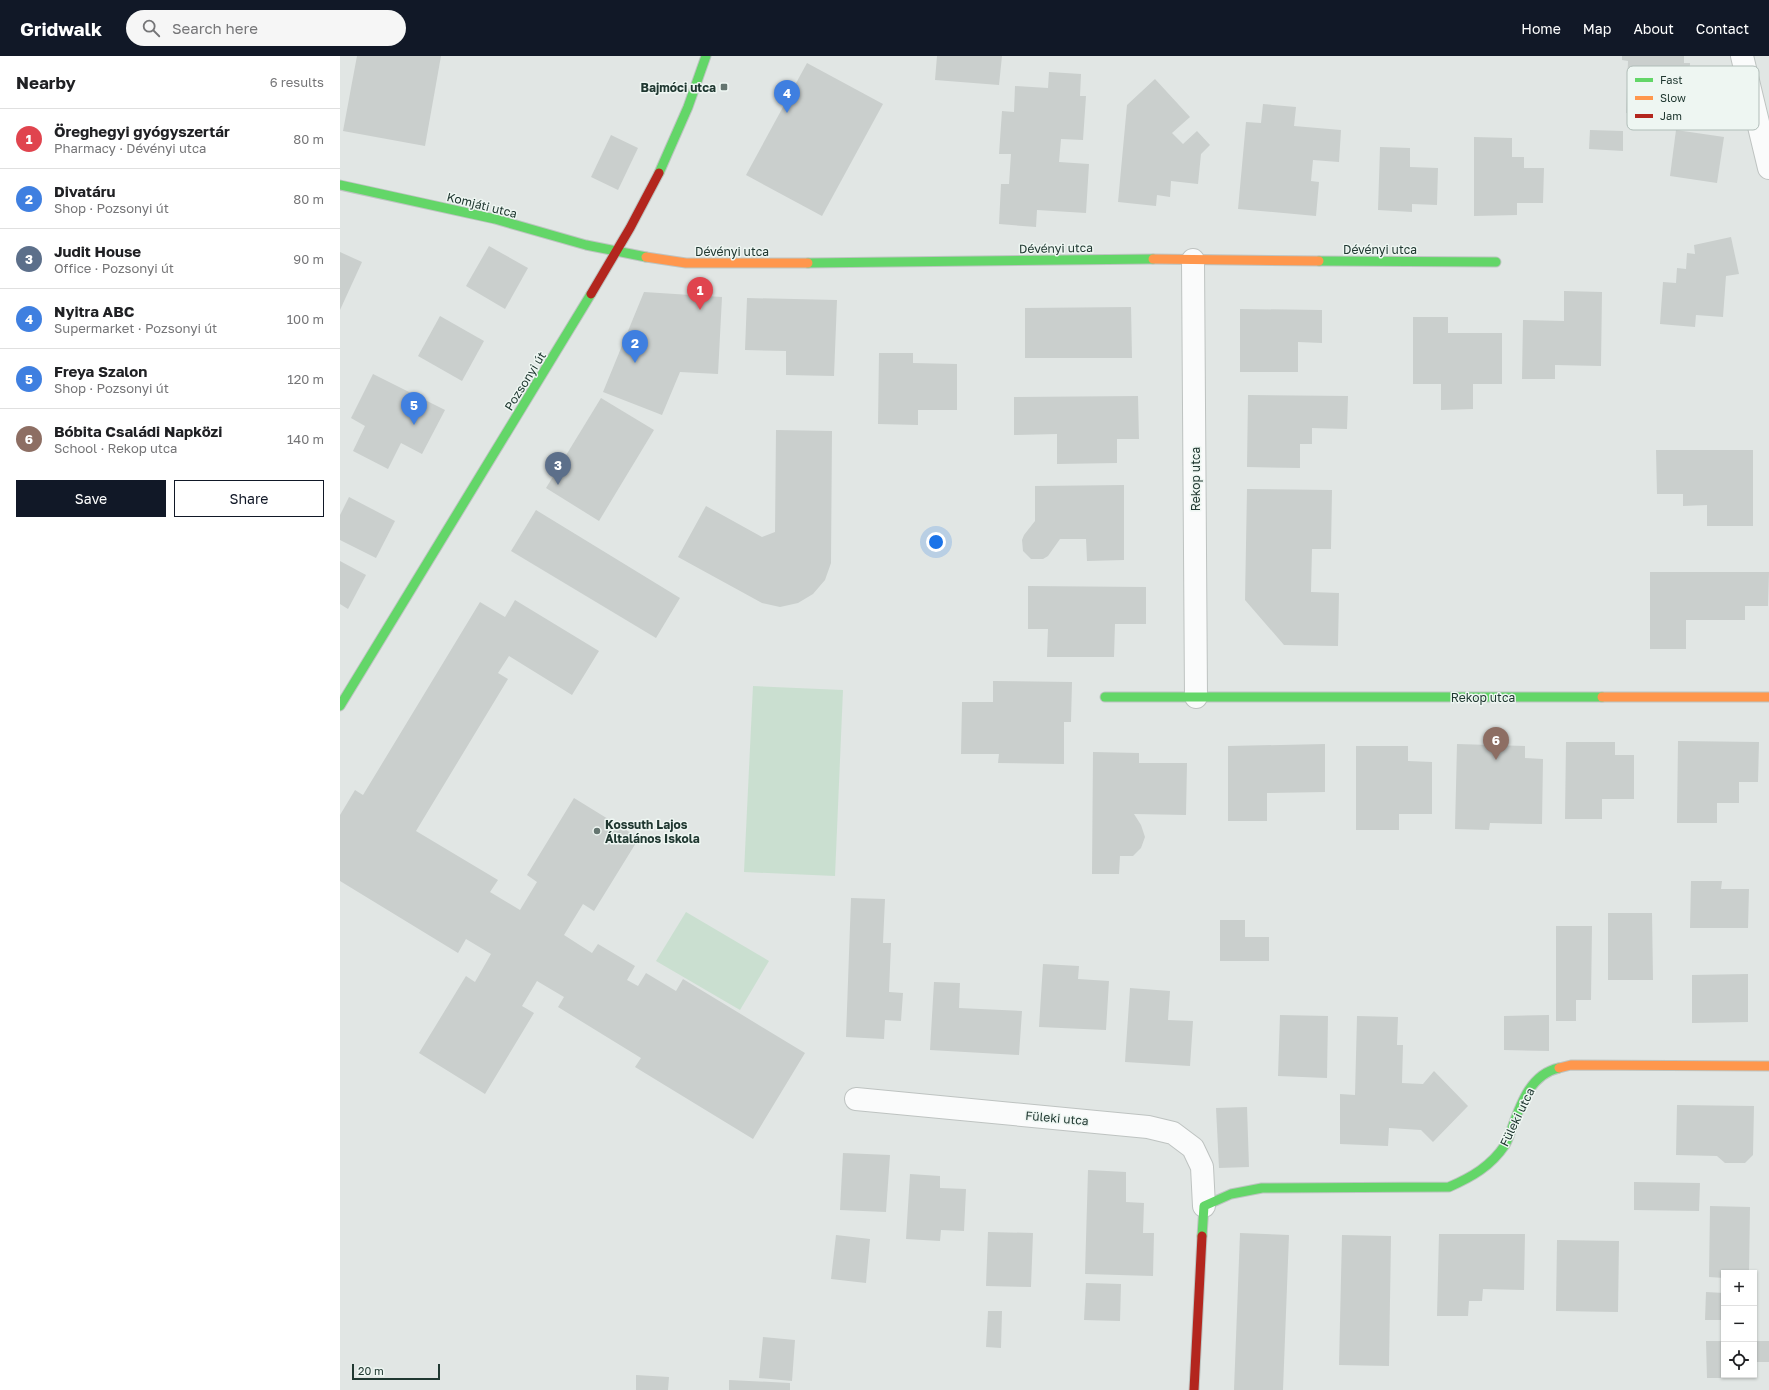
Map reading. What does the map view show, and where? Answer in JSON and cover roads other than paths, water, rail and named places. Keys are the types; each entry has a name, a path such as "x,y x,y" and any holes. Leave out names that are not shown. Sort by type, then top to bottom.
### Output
{"street":[{"name":"Pozsonyi út","path":"340,706 617,252 644,205 667,158 688,108 706,56"},
{"path":"1742,56 1744,66"},
{"path":"1759,127 1769,168"},
{"name":"Komjáti utca","path":"340,185 495,220 617,252"},
{"name":"Dévényi utca","path":"617,252 686,263 849,263 1124,259 1496,262"},
{"name":"Rekop utca","path":"1193,260 1196,697"},
{"name":"Rekop utca","path":"1105,697 1769,697"},
{"name":"Füleki utca","path":"1204,1206 1231,1194 1262,1188 1449,1186 1472,1177 1493,1160 1506,1144 1523,1099 1535,1082 1549,1070 1571,1065 1769,1066"},
{"name":"Füleki utca","path":"856,1099 1148,1127 1173,1133 1193,1148 1202,1167 1204,1206 1194,1390"}],"place":[{"name":"Bajmóci utca","path":"724,87"},
{"name":"Nyitra ABC","path":"787,113"},
{"name":"Öreghegyi gyógyszertár","path":"700,310"},
{"name":"Divatáru","path":"635,363"},
{"name":"Freya Szalon","path":"414,425"},
{"name":"Judit House","path":"558,485"},
{"name":"Bóbita Családi Napközi","path":"1496,760"},
{"name":"Kossuth Lajos Általános Iskola","path":"597,831"}]}
